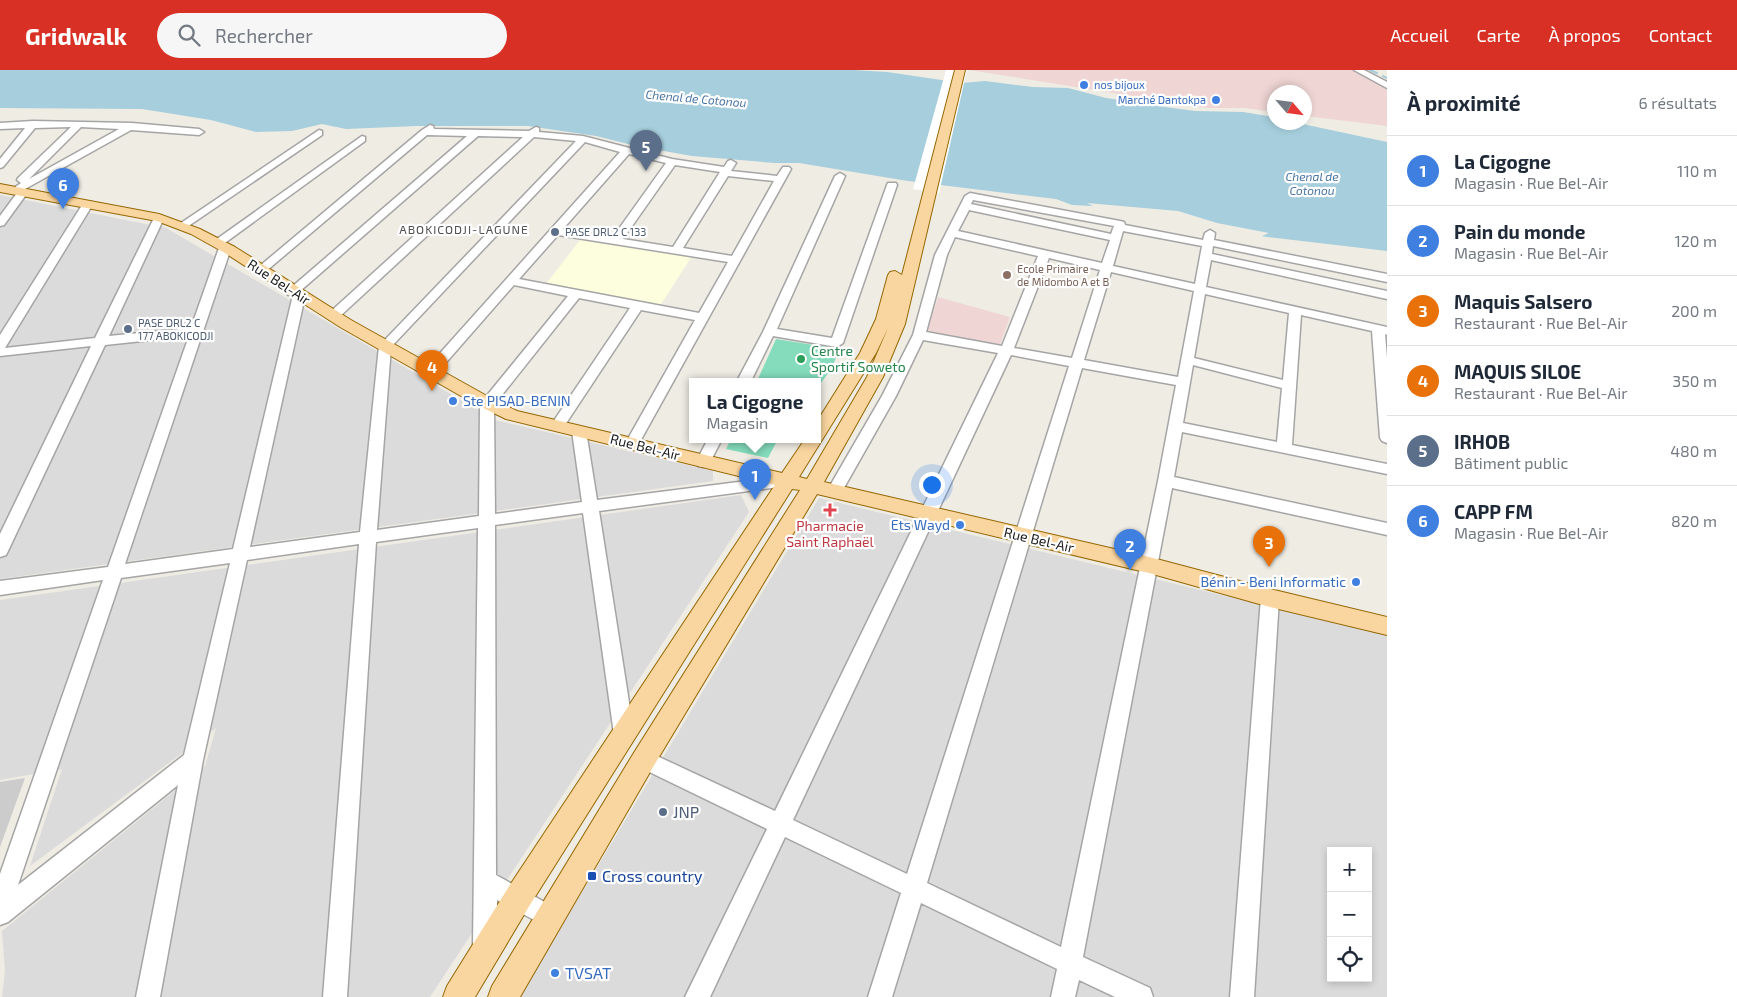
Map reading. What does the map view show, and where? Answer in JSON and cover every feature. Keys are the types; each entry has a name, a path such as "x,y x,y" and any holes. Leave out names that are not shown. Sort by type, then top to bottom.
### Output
{"main road":[{"path":"503,997 644,759 812,487 875,377 893,338 950,70"},
{"path":"821,428 857,373 884,319 960,70"},
{"name":"Rue Bel-Air","path":"13,190 159,218 183,225 222,245 333,316 487,404 512,415 703,462 930,513 1387,626"},
{"path":"458,997 518,898 811,443"}],"street":[{"path":"1358,70 1387,85"},
{"path":"1368,75 1384,73"},
{"path":"0,165 33,124"},
{"path":"0,223 13,190 79,124"},
{"path":"0,126 79,124 132,126 199,132"},
{"path":"13,190 132,126"},
{"path":"261,270 427,130 476,133 535,132 583,139 672,162 784,174 632,444"},
{"path":"333,316 535,132"},
{"path":"183,225 319,133"},
{"path":"148,997 193,760 240,555 296,294 476,133"},
{"path":"0,906 196,331 222,245 362,138"},
{"path":"335,997 368,538 385,346 583,139"},
{"path":"466,142 523,143"},
{"path":"431,371 627,150"},
{"path":"616,240 672,162"},
{"path":"676,250 728,168"},
{"path":"746,378 770,332 840,176"},
{"path":"770,332 837,344 892,185"},
{"path":"835,491 889,396 918,335 941,255 970,196 1120,224 880,997"},
{"path":"0,345 88,204"},
{"path":"0,551 159,218"},
{"path":"555,231 735,260"},
{"path":"1118,232 1208,244 1387,278"},
{"path":"951,233 1383,330 1387,438"},
{"path":"1062,997 1166,481 1208,244"},
{"path":"1208,244 1387,295"},
{"path":"697,997 781,825 1006,351 1045,254"},
{"path":"511,281 703,318"},
{"path":"485,953 485,521 487,404 577,293"},
{"path":"558,425 638,305"},
{"path":"1284,448 1295,310"},
{"path":"0,352 196,331"},
{"path":"918,335 1184,382"},
{"path":"1188,360 1289,386"},
{"path":"1175,426 1387,469"},
{"path":"578,431 624,734"},
{"path":"703,462 713,443"},
{"path":"0,588 786,481"},
{"path":"1166,481 1387,530"},
{"path":"1242,997 1270,598"},
{"path":"644,759 1141,997"},
{"path":"0,914 193,760"},
{"path":"485,881 551,918"}],"shaded area":[{"name":"Marché Dantokpa","path":"969,70 1355,70 1387,86 1387,126 1312,117 1312,85 1267,85 1267,111 1244,108 1207,108"},
{"path":"0,195 166,228 495,420 713,471 713,481 0,579"},
{"path":"581,239 692,256 660,306 545,285"},
{"path":"938,297 1010,317 1000,345 927,331"},
{"path":"741,495 749,512 430,997 2,997 5,971 2,931 205,766 216,728 30,866 62,769 0,780 0,600"},
{"path":"819,498 1387,635 1387,997 519,997"},
{"path":"25,778 0,847 0,782"}],"green space":[{"name":"Centre Sportif Soweto","path":"776,339 839,349 832,368 821,383 821,378 758,378"},
{"path":"729,443 776,443 768,458 726,449"}],"water":[{"name":"Chenal de Cotonou","path":"0,70 853,70 887,72 962,83 985,81 1033,87 1068,88 1106,98 1172,108 1195,111 1243,112 1267,116 1267,130 1312,130 1312,126 1387,142 1387,251 1267,237 1262,236 1269,233 1217,223 1178,211 1087,203 1093,206 1072,205 1056,199 908,181 799,163 775,163 692,156 636,146 596,136 528,126 417,126 346,129 322,124 292,131 256,132 211,120 142,109 0,108"}],"pier":[{"path":"946,70 967,70 939,193 913,189"}],"waterway":[{"path":"1370,70 1377,73"},
{"path":"1383,76 1387,78"}],"place":[{"name":"nos bijoux","path":"1084,85"},
{"name":"Marché Dantokpa","path":"1216,100"},
{"name":"IRHOB","path":"646,171"},
{"name":"CAPP FM","path":"63,209"},
{"name":"PASE DRL2 C 133","path":"555,232"},
{"name":"Ecole Primaire de Midombo A et B","path":"1007,275"},
{"name":"PASE DRL2 C 177 ABOKICODJI","path":"128,329"},
{"name":"Centre Sportif Soweto","path":"801,359"},
{"name":"MAQUIS SILOE","path":"432,391"},
{"name":"Ste PISAD-BENIN","path":"453,401"},
{"name":"La Cigogne","path":"755,500"},
{"name":"Pharmacie Saint Raphaël","path":"830,510"},
{"name":"Ets Wayd","path":"960,525"},
{"name":"Maquis Salsero","path":"1269,567"},
{"name":"Pain du monde","path":"1130,570"},
{"name":"Bénin - Beni Informatic","path":"1356,582"},
{"name":"JNP","path":"663,812"},
{"name":"Cross country","path":"592,876"},
{"name":"TVSAT","path":"555,973"}],"district":[{"name":"ABOKICODJI-LAGUNE","path":"464,230"}]}
